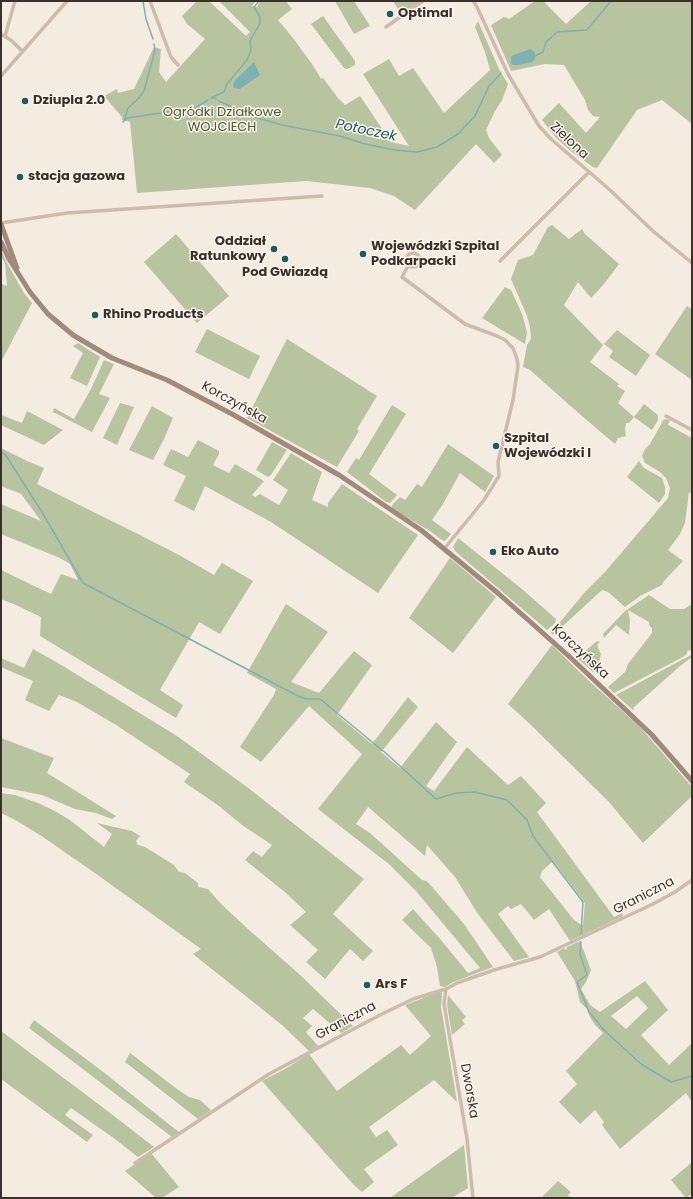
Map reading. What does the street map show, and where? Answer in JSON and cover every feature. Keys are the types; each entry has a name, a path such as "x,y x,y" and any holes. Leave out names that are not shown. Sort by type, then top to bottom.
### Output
{"main road":[{"name":"Korczyńska","path":"1,224 20,276"},
{"name":"Korczyńska","path":"1,242 8,259 30,292 48,314 73,335 112,358 189,390 272,436 339,475 421,530 505,599 578,664 652,735 692,782"}],"street":[{"path":"15,1 3,35 22,51"},
{"path":"1,76 67,1"},
{"path":"150,1 171,57 178,65"},
{"path":"386,27 423,1"},
{"name":"Zielona","path":"473,1 508,74 539,126 551,139 610,190 654,232 692,263"},
{"path":"500,261 589,172"},
{"name":"Korczyńska","path":"1,224 67,213 322,196"},
{"path":"411,253 417,254 420,258 419,265 415,268 408,266 405,261 406,257 411,253"},
{"path":"408,266 402,278 465,324 505,340 513,348 518,366 513,400 498,462 498,476 484,500 444,549"},
{"path":"666,416 692,430"},
{"name":"Graniczna","path":"134,1163 269,1074 380,1015 413,999 446,989 457,983 494,970 540,957 653,904 675,892 692,880"},
{"name":"Dworska","path":"446,989 444,1004 467,1138 473,1198"}],"green space":[{"name":"Ogródki Działkowe WOJCIECH","path":"197,1 209,1 246,36 250,32 219,1 256,1 252,6 257,7 260,1 286,1 292,9 278,20 312,64 321,79 323,78 345,105 360,96 391,142 409,146 363,74 389,59 399,76 413,68 444,113 490,70 485,52 475,27 478,21 499,69 508,84 502,100 486,130 489,138 502,155 494,163 476,144 415,210 394,196 370,188 306,181 137,193 130,122 122,120 122,117 104,96 117,89 118,93 134,89 154,47 161,49 159,72 166,82 205,39 187,24 182,16"},
{"path":"335,1 354,1 370,26 354,34"},
{"path":"393,1 421,1 401,14"},
{"path":"535,1 543,1 566,24 591,1 692,1 692,124 662,100 637,110 597,168 593,167 572,152 556,138 542,120 559,103 586,133 600,117 593,116 588,110 585,100 564,65 545,64 511,71 491,25 504,17 509,19"},
{"path":"323,16 355,61 355,65 347,69 344,68 311,24"},
{"path":"552,225 569,239 582,229 585,234 619,264 591,298 578,282 564,305 603,345 590,362 619,384 617,386 625,391 618,403 634,417 629,423 626,423 626,436 618,438 615,444 530,370 523,367 527,345 531,339 530,327 527,316 511,279 518,260 533,255 548,227"},
{"path":"176,234 229,296 197,323 144,262"},
{"path":"1,250 24,293 32,303 1,362 1,284 7,286 5,263 1,256"},
{"path":"505,287 511,290 522,314 527,332 525,344 482,318"},
{"path":"687,306 692,309 692,380 655,354"},
{"path":"207,329 260,356 249,379 195,352"},
{"path":"617,330 650,355 636,376 609,357 613,351 604,344"},
{"path":"287,339 377,396 357,429 359,431 337,467 247,418"},
{"path":"78,343 100,357 87,386 70,378 83,353 73,346"},
{"path":"104,360 114,364 99,394 110,398 92,432 53,412 54,408 74,419 91,389"},
{"path":"120,403 134,407 117,445 103,438"},
{"path":"644,404 658,415 658,420 652,430 634,417"},
{"path":"392,405 406,414 369,474 397,495 390,503 386,502 347,472 356,458 359,460"},
{"path":"152,406 173,418 153,460 129,450"},
{"path":"27,411 63,430 44,445 1,425 1,415 22,423"},
{"path":"664,419 670,420 668,425 692,438 692,494 689,492 685,523 680,534 668,550 683,561 662,585 640,596 625,607 608,592 602,590 553,635 551,633 585,592 605,572 668,498 670,488 666,478 660,472 645,463 642,456"},
{"path":"198,440 219,451 213,465 229,473 235,464 264,481 252,495 255,497 260,494 279,505 288,490 273,480 291,453 322,472 312,500 328,507 328,503 342,484 418,535 378,593 271,522 205,486 194,511 174,501 186,476 163,465 171,449 188,457"},
{"path":"272,442 287,450 271,475 268,477 256,470"},
{"path":"448,444 494,476 485,492 460,473 443,504 432,520 451,534 445,541 391,508 400,497 405,500 417,484 422,487"},
{"path":"1,448 44,468 37,484 179,555 214,575 222,563 253,581 220,634 199,622 160,690 183,705 176,718 40,636 41,617 1,599 1,570 51,594 61,574 78,580 70,564 60,558 1,534 1,504 41,521 21,494 1,486"},
{"path":"639,461 644,468 662,478 665,487 665,494 659,503 627,477"},
{"path":"458,538 522,589 556,619 555,623 547,630 455,551 453,547"},
{"path":"450,558 496,597 453,653 409,618"},
{"path":"649,595 670,609 684,609 692,604 692,650 687,651 687,654 681,658 614,693 608,687 625,672 628,664 652,633 652,628 649,625 649,622 628,610 630,620 629,635 616,625 604,638 603,634 625,611"},
{"path":"286,604 328,632 291,682 319,693 354,651 372,665 337,715 372,744 408,697 418,707 381,752 400,768 436,722 457,742 426,786 434,791 467,747 508,785 521,776 546,803 537,812 614,917 622,913 623,916 570,941 549,909 534,920 521,904 511,909 508,906 498,914 529,957 514,961 478,914 455,877 427,845 425,856 368,807 356,824 370,833 422,880 427,881 464,924 493,967 453,982 445,987 440,986 437,967 431,948 402,920 413,909 468,973 480,968 416,891 390,865 318,809 362,754 309,706 261,762 240,747 274,695 276,689 247,673","holes":["553,861 585,903 583,925 573,919 540,877 542,871"]},
{"path":"597,641 600,642 597,645 601,654 599,663 593,672 577,658"},
{"path":"552,645 640,727 692,787 692,796 643,843 609,802 508,704"},
{"path":"33,649 177,736 247,787 364,879 333,914 373,951 363,961 350,949 325,979 306,962 318,950 290,925 306,912 286,893 245,860 253,851 262,857 272,845 242,825 219,806 184,782 190,774 116,725 77,702 59,695 49,711 25,700 33,681 1,667 1,658 24,668"},
{"path":"691,655 692,657 633,708 633,710 616,695"},
{"path":"1,738 54,758 47,773 116,816 112,819 96,813 75,809 42,795 1,787"},
{"path":"1,793 15,795 53,810 70,820 104,847 112,834 97,823 132,831 140,836 136,841 138,845 145,847 174,865 179,872 185,873 198,883 198,887 208,889 221,904 298,973 353,1026 341,1033 313,1009 303,1018 312,1026 306,1032 318,1046 309,1051 282,1025 193,954 201,949 43,837 1,813"},
{"path":"580,941 591,970 581,989 590,1005 600,1012 645,981 668,1010 641,1035 669,1065 692,1043 692,1102 686,1093 620,1149 602,1125 604,1122 595,1110 580,1124 559,1102 577,1084 566,1071 603,1033 595,1025 587,1009 580,1002 575,981 557,952 564,948 566,950 567,947","holes":["637,996 648,1008 626,1029 611,1016"]},
{"path":"439,992 442,993 441,1007 457,1102 434,1080 369,1127 376,1137 387,1130 398,1145 364,1169 374,1182 362,1192 354,1185 262,1081 309,1054 337,1091 401,1045 410,1055 431,1036 405,1005"},
{"path":"448,995 466,1017 462,1020 465,1024 452,1035 447,1005"},
{"path":"34,1020 102,1071 180,1133 172,1137 29,1028"},
{"path":"1,1031 154,1147 138,1157 71,1108 65,1115 93,1135 87,1142 1,1079"},
{"path":"130,1053 177,1089 189,1097 200,1100 211,1110 198,1119 125,1062"},
{"path":"464,1145 468,1188 452,1198 390,1198"},
{"path":"151,1153 179,1187 162,1198 156,1198 125,1171"},
{"path":"692,1162 692,1194 686,1198 671,1180"},
{"path":"558,1181 571,1192 568,1195 571,1198 541,1198"}],"water":[{"path":"531,49 535,53 535,59 532,62 518,65 513,65 511,63 511,57 513,55"},
{"path":"254,62 260,75 240,89 234,88 233,85 235,80"}],"waterway":[{"path":"143,1 146,19 153,39"},
{"path":"213,97 224,92 227,84 247,60 251,50 251,39 260,23 260,17 254,7 259,1"},
{"name":"Potoczek","path":"535,56 543,52 546,42 557,32 587,30 611,1"},
{"path":"124,121 128,108 144,91 155,50 154,44"},
{"name":"Potoczek","path":"219,101 254,117 282,125 340,136 365,144 395,150 417,152 437,147 458,134 475,116 489,86 501,73"},
{"name":"Potoczek","path":"211,98 213,97 216,99"},
{"name":"Potoczek","path":"123,122 127,118 195,108 208,100"},
{"path":"1,452 5,454 42,512 83,583 298,696 306,699 320,699 388,755 436,799 456,793 475,792 507,800 527,820 533,836 583,902 581,934"},
{"path":"581,942 580,954 587,975 577,982 589,1012 604,1030 641,1064 671,1082 692,1076"}],"place":[{"name":"Optimal","path":"390,14"},
{"name":"Dziupla 2.0","path":"25,101"},
{"name":"stacja gazowa","path":"20,177"},
{"name":"Oddział Ratunkowy","path":"274,249"},
{"name":"Wojewódzki Szpital Podkarpacki","path":"363,254"},
{"name":"Pod Gwiazdą","path":"285,259"},
{"name":"Rhino Products","path":"95,315"},
{"name":"Szpital Wojewódzki I","path":"496,446"},
{"name":"Eko Auto","path":"493,552"},
{"name":"Ars F","path":"367,985"}]}
